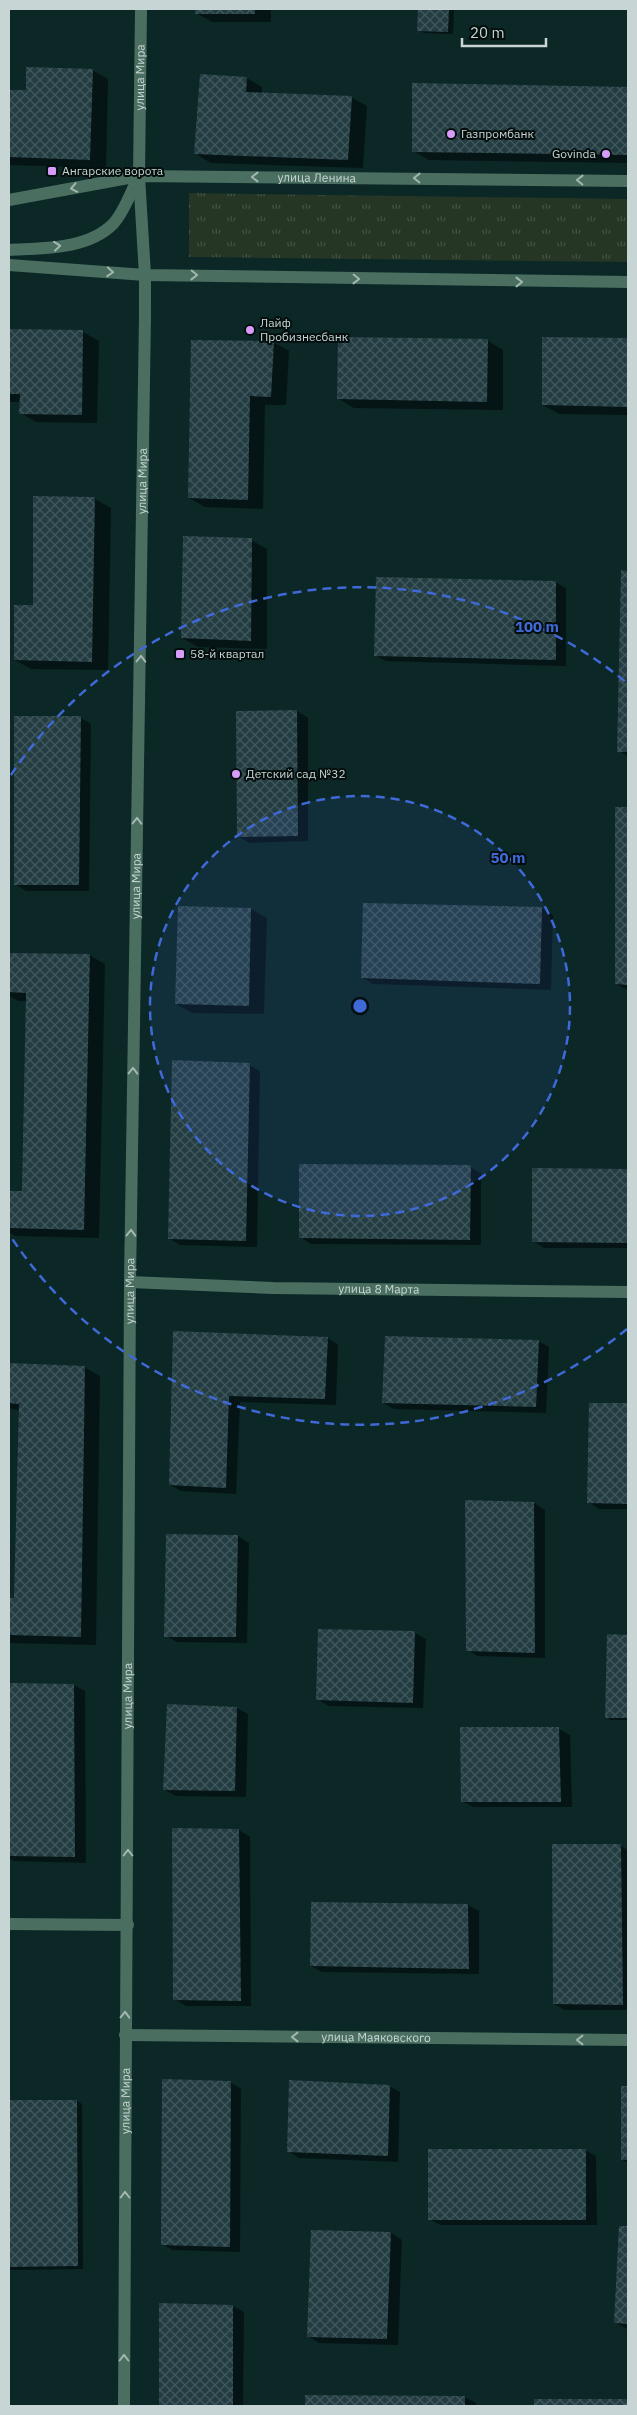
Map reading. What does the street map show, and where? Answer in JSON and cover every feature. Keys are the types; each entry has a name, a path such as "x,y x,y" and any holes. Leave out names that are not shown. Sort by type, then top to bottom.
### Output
{"street":[{"name":"улица Мира","path":"124,2406 130,1282 143,527 145,274 139,176 141,9"},
{"name":"улица Мира","path":"9,250 64,246 104,231 114,223 139,176"},
{"name":"улица Ленина","path":"9,200 139,176 628,181"},
{"path":"9,265 145,274 628,282"},
{"name":"улица 8 Марта","path":"130,1282 282,1288 628,1292"},
{"path":"9,1924 128,1925"},
{"name":"улица Маяковского","path":"125,2035 628,2040"}],"green space":[{"path":"189,193 628,199 628,262 189,257"}],"building":[{"path":"195,9 255,9 255,14 195,14"},
{"path":"418,9 449,9 448,32 417,31"},
{"path":"26,67 93,69 90,160 9,157 9,90 26,90"},
{"path":"200,74 247,77 246,92 352,96 348,160 194,154"},
{"path":"412,83 628,87 628,155 412,152"},
{"path":"9,329 83,330 82,415 19,414 20,394 9,394"},
{"path":"338,337 488,339 487,402 337,399"},
{"path":"542,337 628,338 628,407 542,405"},
{"path":"191,340 274,341 271,397 250,396 248,500 188,498"},
{"path":"33,496 95,497 92,662 14,660 14,605 33,605"},
{"path":"183,536 252,538 251,641 181,638"},
{"path":"621,570 628,571 628,752 617,752"},
{"path":"376,577 556,581 556,660 374,656"},
{"path":"297,710 298,836 237,837 236,711"},
{"path":"14,716 81,716 79,885 14,885"},
{"path":"615,807 628,807 628,985 615,984"},
{"path":"363,903 542,907 540,984 361,978"},
{"path":"178,906 251,908 249,1006 175,1004"},
{"path":"9,953 90,954 84,1230 9,1228 9,1191 22,1191 26,993 9,992"},
{"path":"172,1060 250,1063 246,1241 168,1239"},
{"path":"299,1164 471,1165 470,1240 299,1238"},
{"path":"532,1168 628,1169 628,1243 532,1242"},
{"path":"173,1331 328,1337 325,1399 229,1396 226,1488 169,1485"},
{"path":"385,1336 539,1340 536,1407 382,1403"},
{"path":"9,1363 85,1366 81,1637 9,1635 9,1598 14,1598 19,1404 9,1403"},
{"path":"589,1403 628,1403 628,1504 587,1503"},
{"path":"465,1500 534,1502 535,1653 466,1651"},
{"path":"166,1534 238,1535 236,1637 164,1637"},
{"path":"318,1629 415,1631 413,1703 316,1700"},
{"path":"607,1634 628,1635 628,1718 605,1718"},
{"path":"9,1683 74,1684 75,1857 9,1856"},
{"path":"167,1704 237,1707 235,1791 163,1790"},
{"path":"460,1727 559,1727 561,1802 461,1802"},
{"path":"172,1828 239,1829 241,2001 173,2000"},
{"path":"552,1844 621,1844 623,2005 553,2004"},
{"path":"311,1902 468,1904 469,1969 310,1966"},
{"path":"162,2079 231,2081 230,2247 161,2245"},
{"path":"289,2080 390,2085 388,2156 287,2152"},
{"path":"621,2086 628,2086 628,2160 621,2160"},
{"path":"9,2100 77,2100 78,2266 9,2267"},
{"path":"428,2149 586,2149 586,2220 428,2220"},
{"path":"619,2226 628,2226 628,2324 614,2323"},
{"path":"311,2230 391,2232 387,2339 307,2337"},
{"path":"159,2303 233,2305 233,2406 159,2406"},
{"path":"305,2395 465,2396 465,2406 305,2406"},
{"path":"534,2399 628,2399 628,2406 534,2406"}],"place":[{"name":"Газпромбанк","path":"451,134"},
{"name":"Govinda","path":"606,154"},
{"name":"Ангарские ворота","path":"52,171"},
{"name":"Лайф Пробизнесбанк","path":"250,330"},
{"name":"58-й квартал","path":"180,654"},
{"name":"Детский сад №32","path":"236,774"}]}
